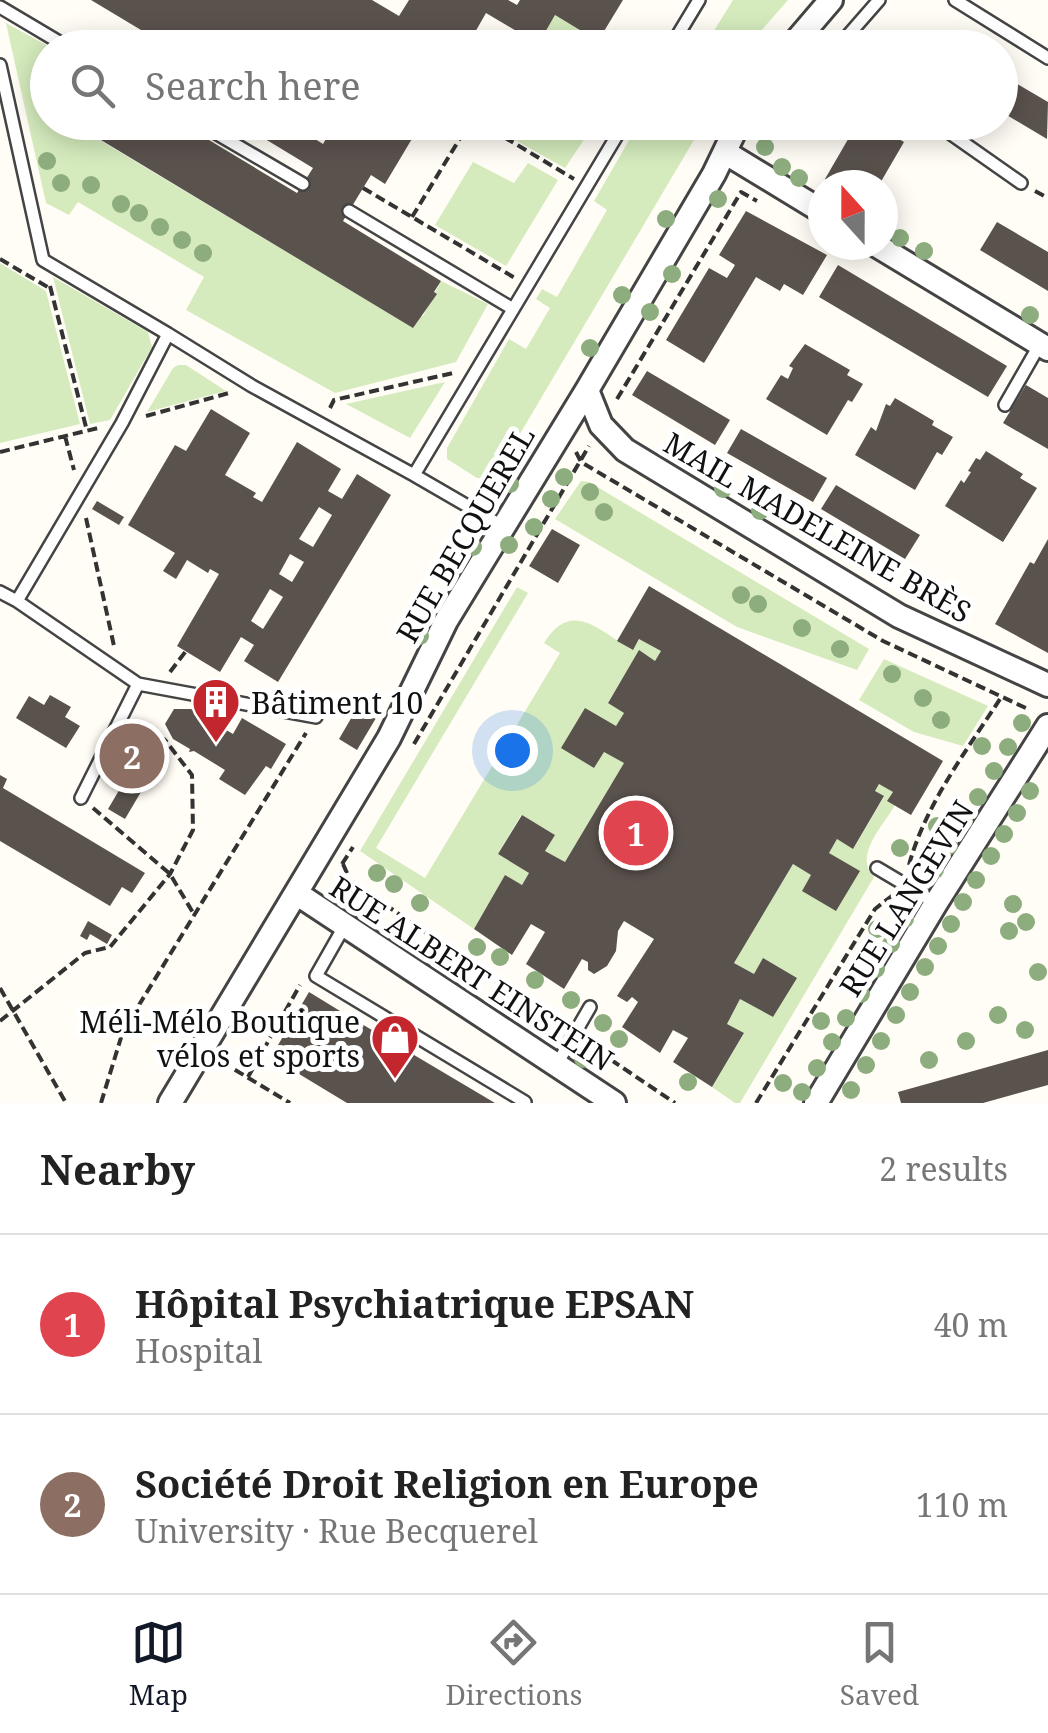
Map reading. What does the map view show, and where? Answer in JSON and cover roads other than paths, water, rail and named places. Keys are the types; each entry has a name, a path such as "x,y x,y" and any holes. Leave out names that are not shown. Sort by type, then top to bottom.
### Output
{"street":[{"path":"805,30 830,0"},
{"name":"RUE BECQUEREL","path":"170,1103 390,738 428,654 731,140"},
{"path":"726,152 808,203"},
{"path":"898,258 1044,347"},
{"name":"MAIL MADELEINE BRÈS","path":"587,390 601,425 625,450 899,616 1048,685"},
{"name":"RUE LANGEVIN","path":"816,1103 936,903 1040,718"},
{"name":"RUE ALBERT EINSTEIN","path":"300,888 346,925 614,1103"}],"lane":[{"path":"680,30 698,0"},
{"path":"853,30 879,0"},
{"path":"955,0 1003,30"},
{"path":"0,7 39,30"},
{"path":"1018,39 1048,58"},
{"path":"0,66 44,260 320,424 502,526"},
{"path":"227,140 302,184"},
{"path":"414,474 614,140"},
{"path":"960,140 1022,184"},
{"path":"349,211 513,309"},
{"path":"17,602 122,423 168,334"},
{"path":"1004,406 1044,347"},
{"path":"0,592 138,684 316,717"},
{"path":"81,798 138,684"},
{"path":"877,868 936,903"},
{"path":"346,925 316,976 525,1102"},
{"path":"556,1064 590,1007"}],"place":[{"name":"Bâtiment 10","path":"216,744"},
{"name":"Société Droit Religion en Europe","path":"132,756"},
{"name":"Hôpital Psychiatrique EPSAN","path":"636,833"},
{"name":"Méli-Mélo Boutique vélos et sports","path":"395,1080"}]}
